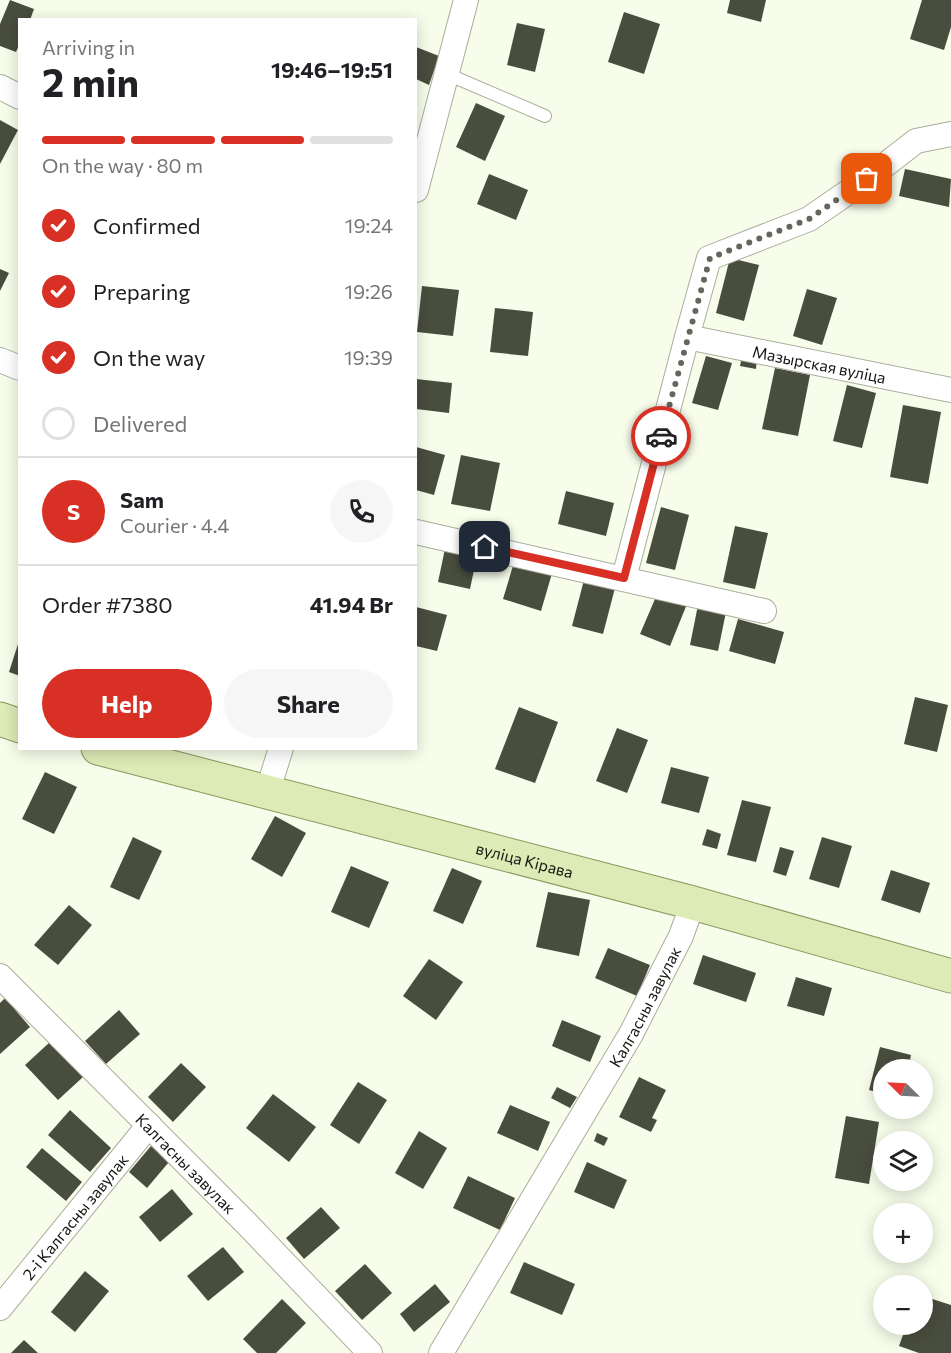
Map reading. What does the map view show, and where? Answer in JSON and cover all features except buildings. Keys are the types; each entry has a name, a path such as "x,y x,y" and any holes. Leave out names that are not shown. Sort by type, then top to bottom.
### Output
{"main road":[{"path":"0,719 18,725"},
{"name":"вуліца Кірава","path":"106,750 693,903 951,976"}],"street":[{"path":"417,186 466,0"},
{"path":"0,87 18,96"},
{"path":"624,578 710,258 809,219 867,179 916,141 951,134"},
{"name":"Мазырская вуліца","path":"687,337 951,390"},
{"path":"0,360 18,367"},
{"path":"417,532 764,611"},
{"path":"267,793 280,750"},
{"name":"Калгасны завулак","path":"441,1353 631,1034 681,936 693,903"},
{"name":"Калгасны завулак","path":"0,976 248,1225 370,1353"},
{"name":"2-і Калгасны завулак","path":"0,1308 149,1125"}],"lane":[{"path":"447,74 545,116"}],"way so far":[{"path":"661,436 710,258 809,219 867,179"}],"route":[{"path":"485,547 624,578 661,436"}]}
